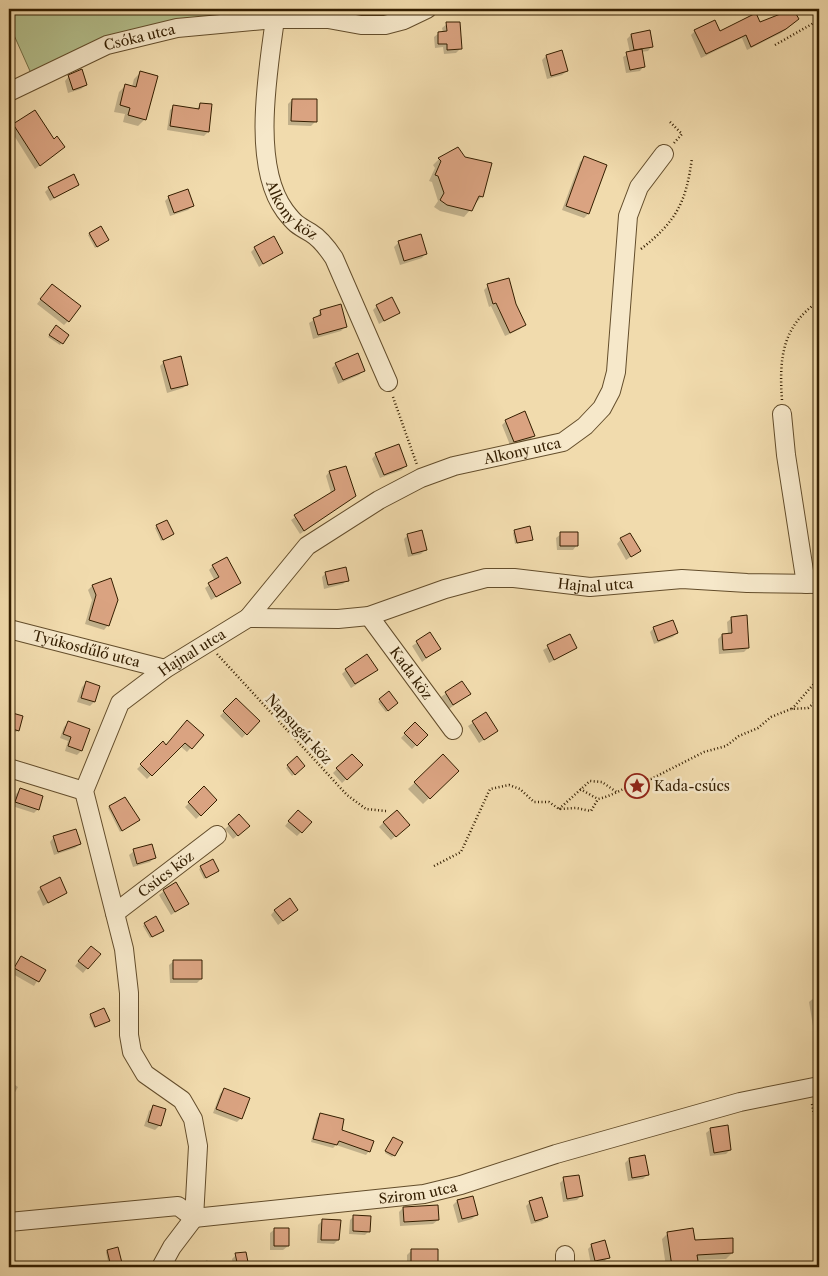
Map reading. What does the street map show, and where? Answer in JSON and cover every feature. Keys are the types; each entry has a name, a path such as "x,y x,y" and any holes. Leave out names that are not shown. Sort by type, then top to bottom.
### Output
{"street":[{"name":"Csóka utca","path":"9,92 107,45 177,28 275,19 328,19 361,25 385,25 404,20 427,9"},
{"name":"Alkony köz","path":"275,19 265,94 266,145 273,188 284,209 300,228 311,233 334,258 388,382"},
{"name":"Alkony utca","path":"248,618 307,546 379,500 421,478 454,466 563,442 585,426 602,408 611,391 616,372 628,216 639,187 664,154"},
{"path":"782,414 786,455 813,584"},
{"name":"Hajnal utca","path":"84,791 120,703 165,669 248,618 338,619 369,616 444,589 486,578 514,578 590,587 682,578 813,584"},
{"name":"Kada köz","path":"369,616 453,730"},
{"name":"Tyúkosdűlő utca","path":"9,629 165,669"},
{"path":"9,768 84,791 124,949 128,975 129,1035 132,1052 146,1074 182,1100 193,1119 198,1146 194,1218 172,1247 161,1267"},
{"name":"Csúcs köz","path":"115,914 217,835"},
{"name":"Szirom utca","path":"194,1218 424,1194 469,1183 549,1156 731,1105 814,1087"},
{"path":"9,1222 178,1206 194,1218"}],"path":[{"path":"774,45 819,20 818,9"},
{"path":"664,154 682,134 670,122"},
{"path":"624,263 652,240 679,210 688,183 692,158"},
{"path":"782,414 780,376 782,354 789,334 802,314 819,301"},
{"path":"388,382 421,478"},
{"name":"Napsugár köz","path":"208,643 347,795 366,809 386,811"},
{"path":"791,710 819,678"},
{"path":"579,789 598,799 618,793 704,752 726,746 739,736 758,728 772,717 791,710 808,708 819,699"},
{"path":"559,809 590,781 602,782 618,793"},
{"path":"434,866 461,852 490,789 509,785 520,789 534,802 549,802 559,809 576,808 592,811 598,799"},
{"path":"814,1087 819,1139"}],"green space":[{"path":"9,9 427,9 404,20 177,28 34,80 9,24"}],"building":[{"path":"793,9 799,19 786,29 751,47 746,35 706,54 694,30 715,20 720,31 756,13 760,22"},
{"path":"446,22 460,22 462,49 447,50 447,44 438,44 438,32 447,31"},
{"path":"650,30 653,47 634,50 631,34"},
{"path":"642,49 645,67 630,70 626,52"},
{"path":"562,50 568,71 551,76 546,55"},
{"path":"82,69 87,85 73,90 68,75"},
{"path":"140,71 158,76 146,120 128,115 130,108 120,105 125,84 136,87"},
{"path":"292,99 317,99 317,122 291,121"},
{"path":"200,103 212,104 209,132 170,126 173,105 199,109"},
{"path":"35,110 54,139 57,136 65,147 40,166 13,124"},
{"path":"458,147 465,157 492,163 483,197 479,196 472,211 447,205 440,200 444,193 438,176 435,175 441,161 438,158"},
{"path":"584,156 607,165 589,214 566,206"},
{"path":"74,174 79,185 54,198 48,187"},
{"path":"188,189 194,206 174,213 168,196"},
{"path":"101,226 109,240 97,247 89,233"},
{"path":"421,234 427,254 404,261 398,241"},
{"path":"274,236 283,253 263,264 254,247"},
{"path":"509,278 516,304 526,325 510,333 496,303 493,304 487,284"},
{"path":"52,284 81,306 69,322 40,299"},
{"path":"392,297 400,313 384,321 376,305"},
{"path":"341,304 347,327 318,335 313,318 321,315 320,310"},
{"path":"56,325 69,335 63,344 49,335"},
{"path":"358,353 365,371 343,380 335,363"},
{"path":"181,356 188,385 171,389 163,361"},
{"path":"525,411 535,436 514,442 505,420"},
{"path":"399,444 407,466 384,475 375,453"},
{"path":"346,466 356,496 304,531 294,515 335,490 329,471"},
{"path":"167,520 174,534 163,540 156,525"},
{"path":"530,526 533,540 517,543 514,530"},
{"path":"422,530 427,550 412,554 407,534"},
{"path":"560,532 578,532 578,546 560,546"},
{"path":"630,533 641,551 631,557 620,538"},
{"path":"227,557 241,583 216,597 208,583 219,577 212,565"},
{"path":"346,567 349,581 328,585 325,572"},
{"path":"111,578 118,600 109,626 89,620 96,595 92,585"},
{"path":"747,615 749,648 723,650 722,634 732,633 731,617"},
{"path":"673,620 678,633 658,641 653,627"},
{"path":"430,632 441,649 426,658 416,641"},
{"path":"570,634 577,648 554,660 547,645"},
{"path":"367,654 378,670 355,684 345,669"},
{"path":"86,681 100,686 95,702 81,698"},
{"path":"462,681 471,694 453,705 445,692"},
{"path":"389,691 398,703 388,711 379,699"},
{"path":"236,698 260,721 247,735 223,711"},
{"path":"9,712 23,716 19,731 9,728"},
{"path":"486,712 498,731 484,740 472,721"},
{"path":"187,720 204,735 192,749 185,743 152,776 140,764 163,741 166,745"},
{"path":"68,721 90,729 82,751 68,746 71,737 63,734"},
{"path":"415,722 428,735 417,746 404,733"},
{"path":"352,754 363,765 347,780 336,768"},
{"path":"443,754 459,771 430,799 414,782"},
{"path":"297,756 305,766 295,775 287,765"},
{"path":"204,786 217,800 201,816 188,802"},
{"path":"20,788 43,796 39,810 15,802"},
{"path":"125,797 140,820 122,831 109,806"},
{"path":"298,810 312,822 302,833 288,821"},
{"path":"397,810 410,825 396,837 383,822"},
{"path":"239,814 250,826 238,836 228,824"},
{"path":"76,829 81,844 58,852 53,836"},
{"path":"152,844 156,858 137,864 133,849"},
{"path":"213,859 219,871 206,878 200,866"},
{"path":"60,877 67,893 48,903 40,887"},
{"path":"176,882 189,904 175,912 163,890"},
{"path":"290,898 298,910 283,921 274,910"},
{"path":"156,916 164,931 152,937 144,923"},
{"path":"91,946 101,954 88,969 78,961"},
{"path":"21,956 46,970 39,982 14,968"},
{"path":"173,960 202,960 202,979 173,979"},
{"path":"104,1008 110,1021 95,1027 90,1014"},
{"path":"224,1088 250,1098 242,1119 216,1109"},
{"path":"153,1105 166,1109 161,1126 148,1122"},
{"path":"320,1113 344,1119 342,1130 374,1141 370,1152 339,1141 337,1145 313,1139"},
{"path":"728,1125 731,1150 714,1153 710,1128"},
{"path":"393,1137 403,1142 395,1156 385,1151"},
{"path":"645,1155 649,1175 632,1178 629,1158"},
{"path":"579,1175 583,1196 567,1199 563,1177"},
{"path":"473,1196 478,1215 462,1219 457,1200"},
{"path":"542,1197 548,1217 535,1221 529,1201"},
{"path":"438,1205 439,1220 404,1222 403,1207"},
{"path":"353,1215 371,1216 370,1232 353,1231"},
{"path":"322,1219 341,1220 339,1240 321,1240"},
{"path":"274,1228 289,1228 289,1246 274,1246"},
{"path":"693,1228 695,1240 733,1238 733,1253 697,1255 699,1267 672,1267 667,1232"},
{"path":"605,1240 610,1258 595,1261 591,1244"},
{"path":"118,1247 123,1267 111,1267 107,1250"},
{"path":"411,1249 438,1249 438,1267 411,1267"},
{"path":"246,1252 249,1267 238,1267 235,1253"}],"place":[{"name":"Kada-csúcs","path":"637,786"}]}
